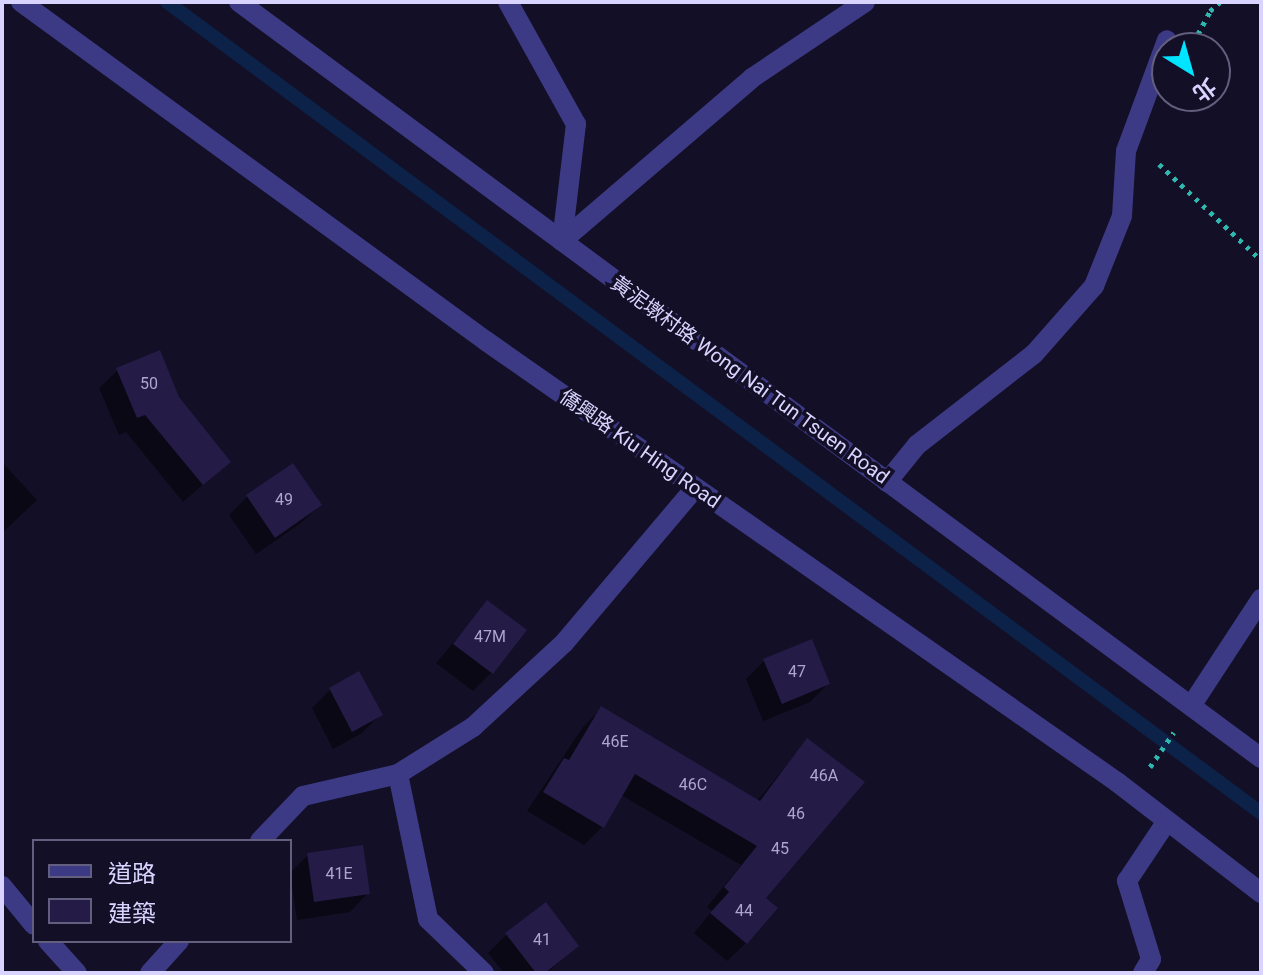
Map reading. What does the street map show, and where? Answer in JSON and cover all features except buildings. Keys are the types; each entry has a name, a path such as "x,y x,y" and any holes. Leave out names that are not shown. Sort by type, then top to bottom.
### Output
{"street":[{"name":"僑興路 Kiu Hing Road","path":"21,2 486,341 1167,821 1261,893"},
{"name":"黃泥墩村路 Wong Nai Tun Tsuen Road","path":"239,2 1261,758"},
{"path":"508,2 576,124 562,241"},
{"path":"562,241 752,78 865,2"},
{"path":"887,482 917,445 1034,354 1094,286 1122,216 1126,151 1151,83"},
{"path":"262,839 303,796 398,774 473,727 564,643 695,488"},
{"path":"1191,706 1261,599"},
{"path":"398,774 428,919 484,973"},
{"path":"1143,973 1151,959 1127,881 1167,821"},
{"path":"2,886 32,923"},
{"path":"50,943 77,973"},
{"path":"150,973 177,943"}],"path":[{"path":"1199,32 1210,11 1220,2"},
{"path":"1151,157 1261,260"},
{"path":"1151,764 1177,726"}],"waterway":[{"path":"167,2 1261,813"}]}
